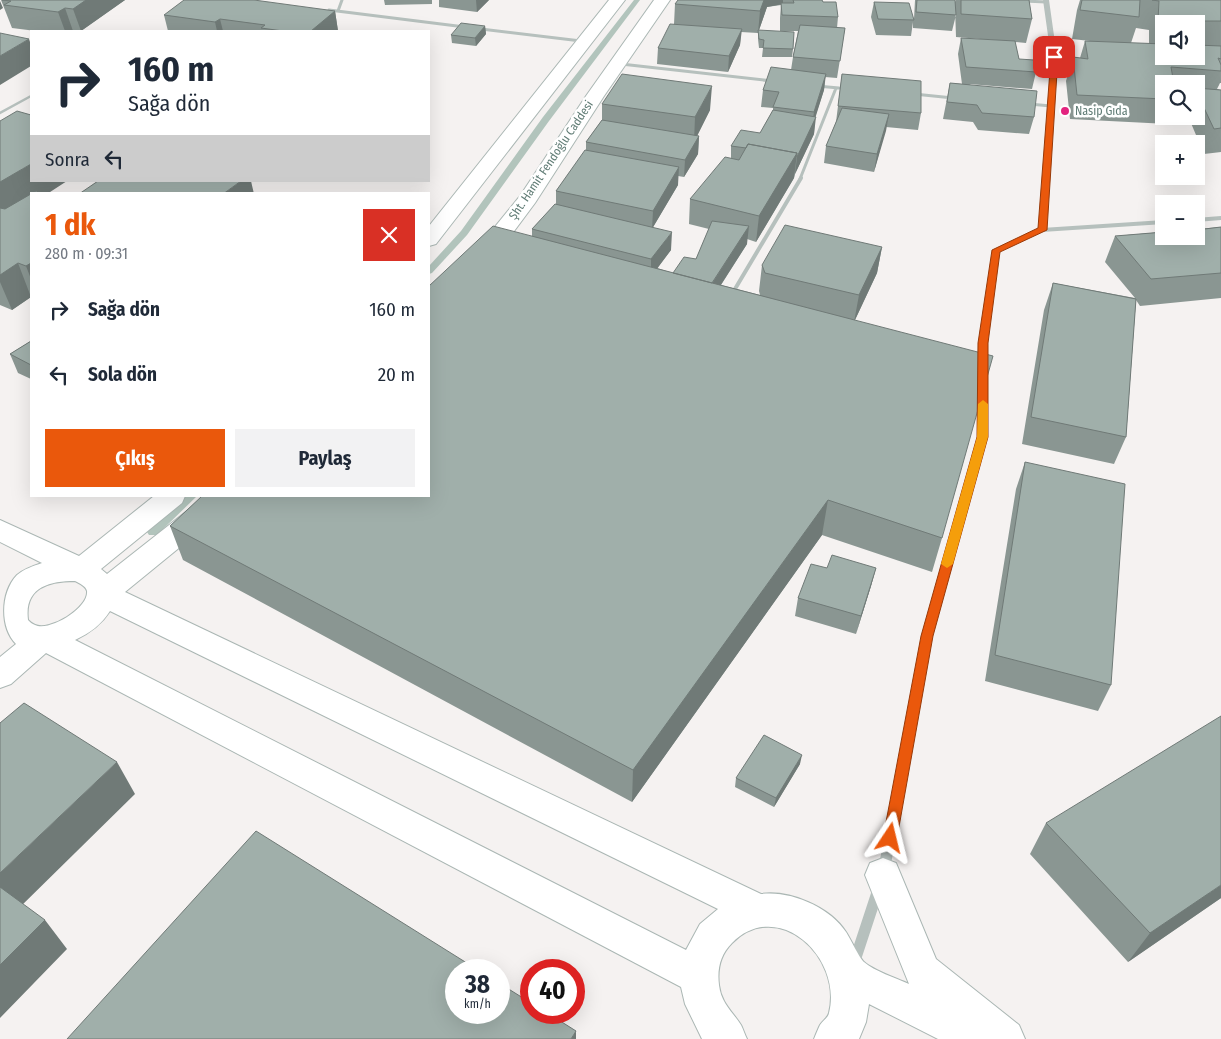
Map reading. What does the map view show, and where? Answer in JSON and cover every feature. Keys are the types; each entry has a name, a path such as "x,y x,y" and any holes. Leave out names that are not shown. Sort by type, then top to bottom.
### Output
{"main road":[{"path":"430,239 616,0"},
{"name":"Şht. Hamit Fendoğlu Caddesi","path":"430,310 488,250 528,199 617,64 662,0"},
{"path":"0,530 81,570 92,575 100,583 102,594 98,606 89,618 76,628 60,635 43,638 29,637 17,632 9,625 2,616 14,594 38,576 52,571 81,570 171,497"},
{"path":"102,594 223,497"},
{"path":"102,594 756,910"},
{"path":"0,675 43,638"},
{"path":"43,638 698,976"},
{"path":"883,875 923,972 1005,1039"},
{"path":"716,1035 702,1002 698,976 703,952 715,932 734,918 756,910 780,911 803,918 824,932 840,951 850,975 852,999 846,1023 834,1039"},
{"path":"850,975 980,1039"}],"street":[{"path":"338,11 342,0"},
{"path":"1019,1 1046,1 1054,57 1042,230"},
{"path":"328,10 466,27"},
{"path":"476,28 584,42"},
{"path":"617,64 776,81"},
{"path":"816,85 846,88"},
{"path":"729,298 804,173 836,88"},
{"path":"904,94 963,99"},
{"path":"1022,104 1051,106"},
{"path":"1205,219 1221,218"},
{"path":"850,975 883,875 927,636 983,437 983,343 996,250 1042,230 1155,223"},
{"path":"974,387 983,390"}],"lane":[{"path":"0,113 30,97"}],"building":[{"path":"2,0 86,0 73,9 65,8 58,12 4,5 11,1"},
{"path":"184,0 254,0 335,11 312,30 276,30 261,28 265,25 220,19 215,22 164,15"},
{"path":"678,0 764,0 760,11 675,4"},
{"path":"793,0 836,2 838,17 782,15 781,3 794,3"},
{"path":"917,0 955,0 956,15 916,12"},
{"path":"961,0 1029,0 1032,19 961,14"},
{"path":"1082,0 1140,0 1139,17 1080,10"},
{"path":"1152,0 1221,0 1221,21 1205,21 1205,15 1158,15 1159,1"},
{"path":"874,2 909,3 914,20 878,19"},
{"path":"461,23 485,26 475,38 451,35"},
{"path":"670,24 742,29 729,56 658,48"},
{"path":"800,25 845,28 840,61 793,57"},
{"path":"758,30 794,32 793,49 763,48 764,40 759,39"},
{"path":"0,33 29,39 0,56"},
{"path":"961,38 1015,41 1019,59 1034,60 1036,72 966,67"},
{"path":"1085,41 1155,44 1155,65 1205,65 1205,45 1221,46 1221,59 1218,58 1221,71 1171,67 1172,75 1155,75 1155,99 1077,95 1073,57 1088,59"},
{"path":"771,67 826,74 814,112 773,107 779,92 763,90"},
{"path":"622,74 712,86 695,117 602,104"},
{"path":"842,74 921,81 921,113 838,106"},
{"path":"950,83 1037,91 1034,117 982,113 977,105 947,102"},
{"path":"1205,89 1221,90 1221,128 1214,129 1205,110"},
{"path":"842,108 889,114 877,154 826,146"},
{"path":"773,110 816,117 797,157 797,153 748,144 746,148 731,146 741,130 760,133"},
{"path":"17,111 30,115 30,165 0,182 0,121"},
{"path":"602,120 699,136 685,160 586,142"},
{"path":"748,144 797,153 759,216 690,199 725,157 739,160"},
{"path":"585,150 679,167 653,211 556,191"},
{"path":"97,182 240,182 226,192 82,192"},
{"path":"30,194 30,264 26,266 18,263 0,275 0,208 5,209"},
{"path":"555,204 672,232 651,259 532,229"},
{"path":"712,221 749,226 712,283 673,273 684,257 696,259"},
{"path":"785,225 882,247 859,295 765,273 762,265"},
{"path":"493,226 993,356 942,538 828,500 633,770 170,526 201,497 430,497 430,285"},
{"path":"1221,227 1221,273 1151,279 1115,236 1155,233 1155,245 1205,245 1205,229"},
{"path":"1053,283 1136,299 1126,437 1031,417"},
{"path":"30,342 30,364 10,354"},
{"path":"1025,462 1125,484 1111,685 995,655"},
{"path":"832,555 876,568 861,616 798,598 811,564 827,568"},
{"path":"24,703 117,762 0,873 0,723"},
{"path":"1221,716 1221,885 1150,933 1046,823"},
{"path":"764,735 802,755 776,798 736,778"},
{"path":"256,831 460,959 445,959 445,1024 510,1024 510,990 520,996 520,1024 565,1024 576,1031 571,1039 67,1039"},
{"path":"0,887 45,920 0,965"}],"waterway":[{"path":"430,270 464,233 546,119 637,0"},
{"path":"153,532 191,497"}],"slow traffic":[{"path":"947,564 983,437 983,404"}],"place":[{"name":"Nasip Gıda","path":"1065,111"}],"route":[{"path":"890,838 927,636 983,437 983,343 996,250 1042,230 1054,57"}]}
